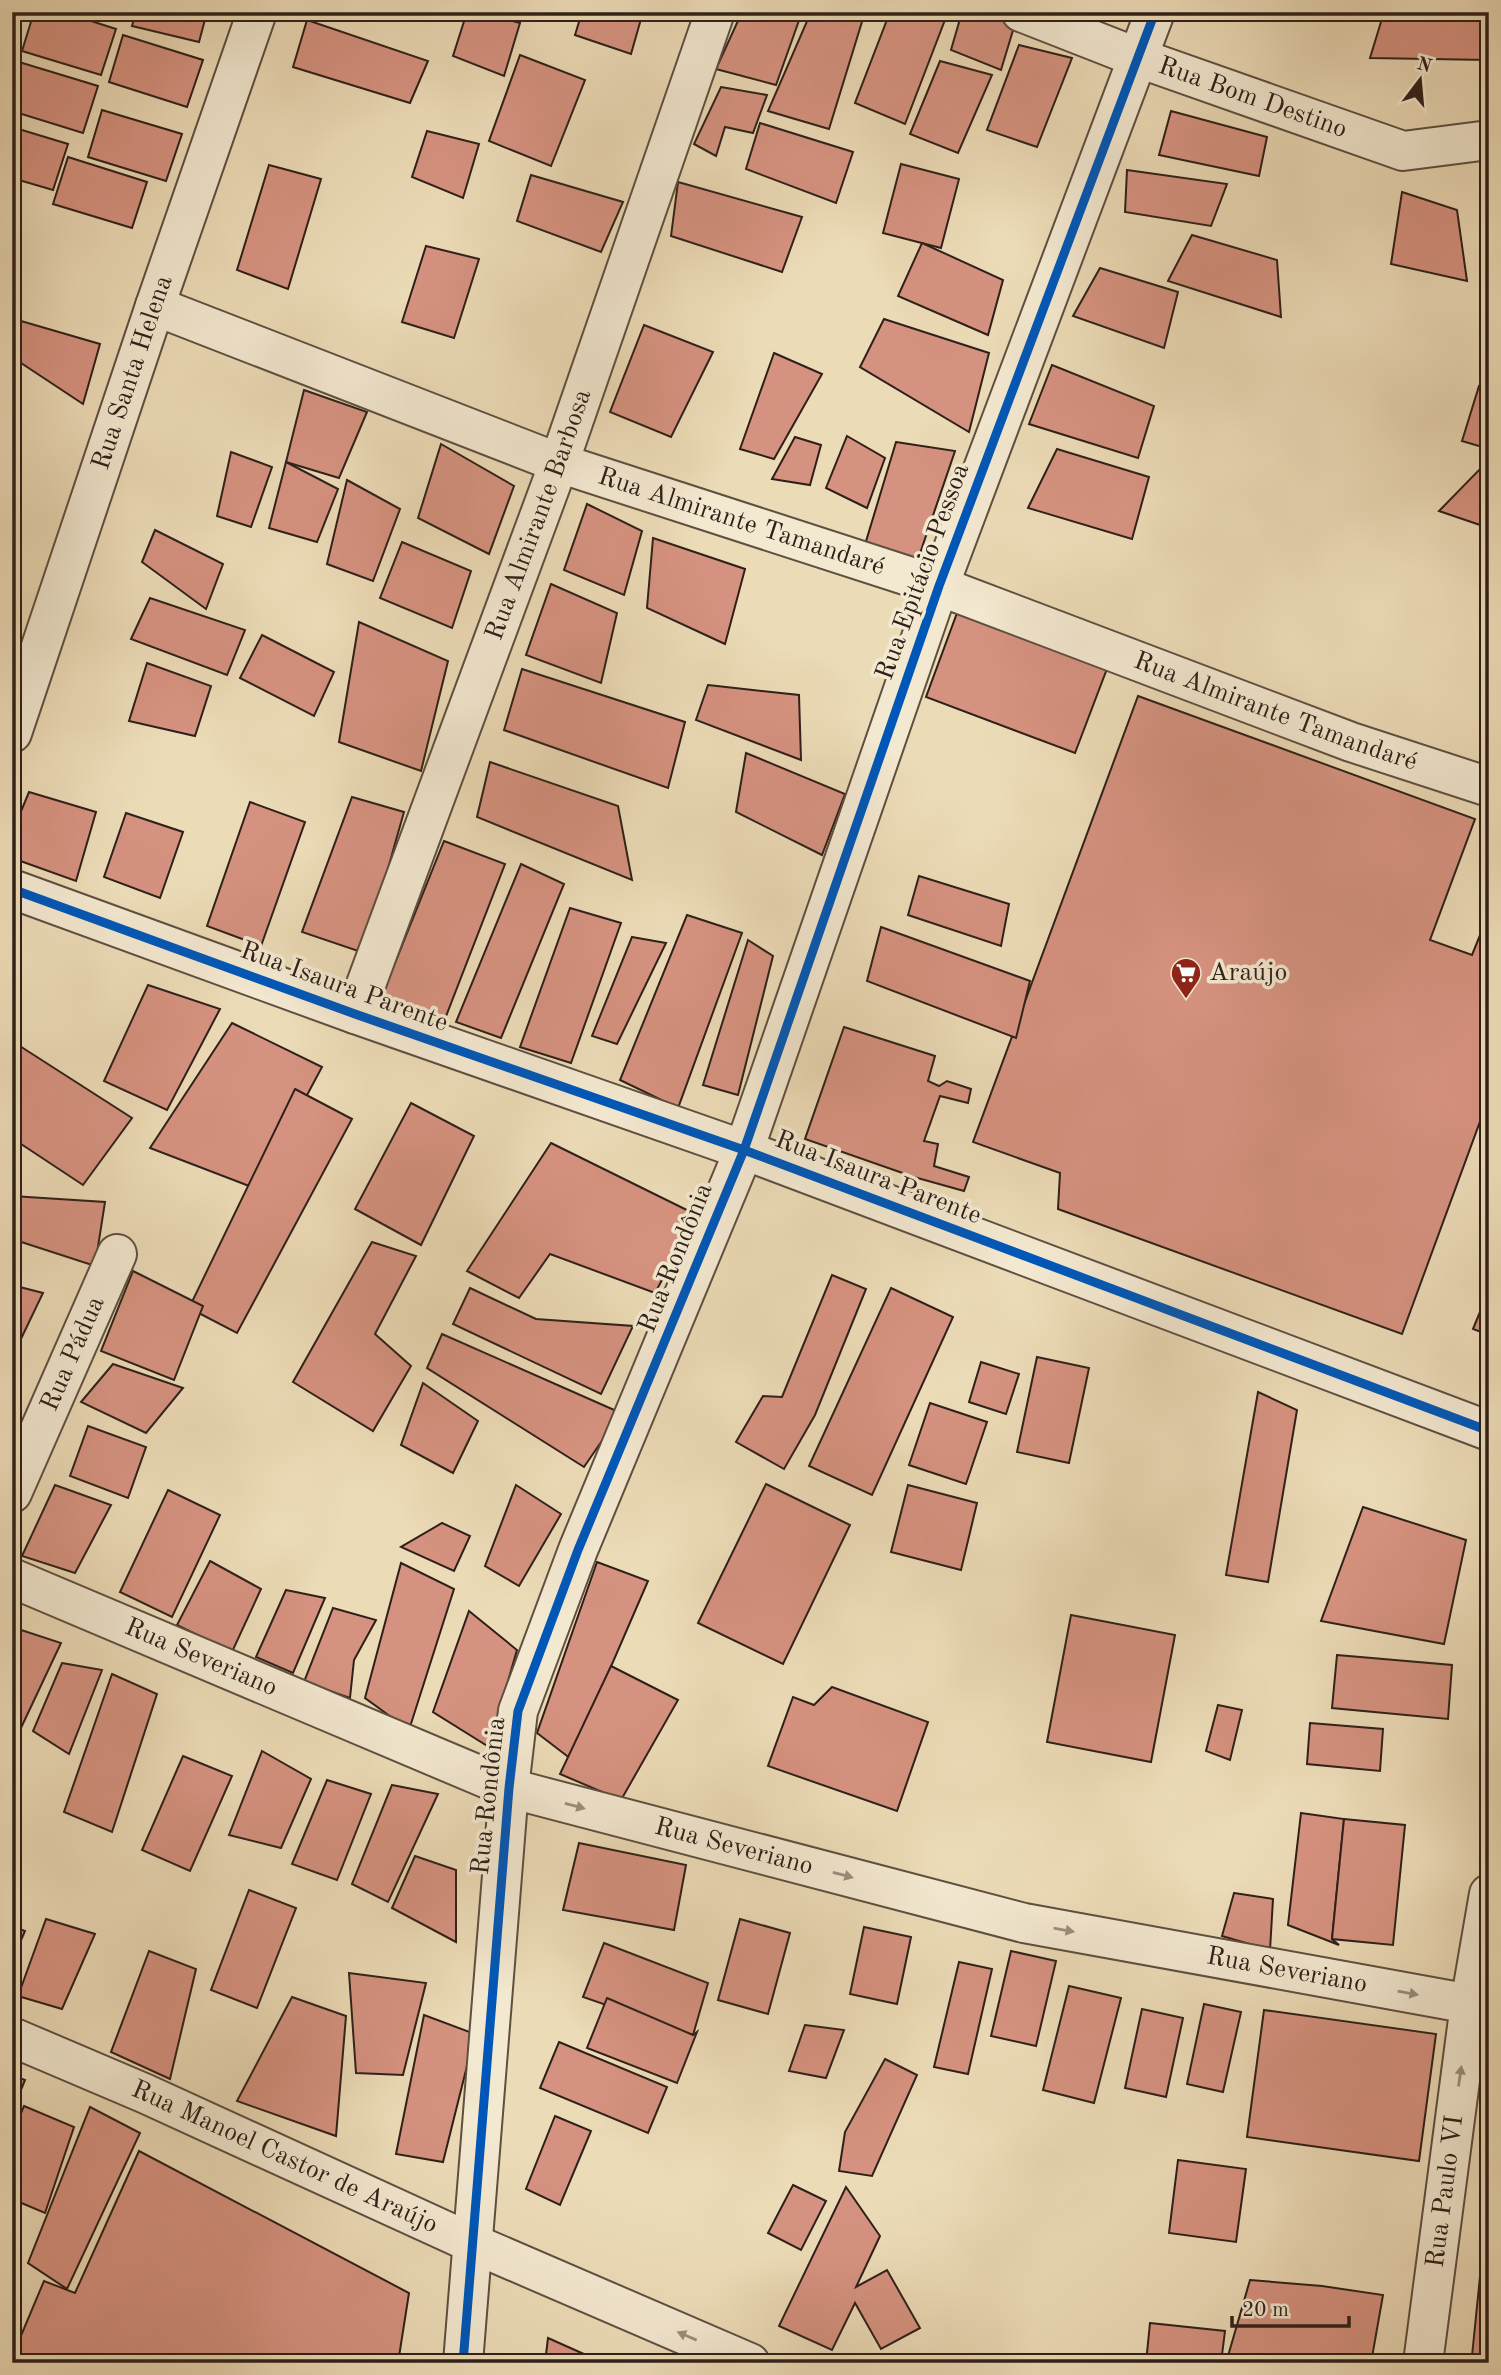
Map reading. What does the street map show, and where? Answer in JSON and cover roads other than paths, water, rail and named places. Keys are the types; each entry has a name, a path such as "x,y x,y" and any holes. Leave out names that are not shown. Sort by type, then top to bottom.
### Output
{"street":[{"name":"Rua Santa Helena","path":"12,733 257,12"},
{"name":"Rua Almirante Barbosa","path":"355,1014 559,463 715,12"},
{"name":"Rua Bom Destino","path":"1021,12 1136,57 1403,152 1489,140"},
{"name":"Rua Epitácio Pessoa","path":"744,1150 939,586 1155,12"},
{"name":"Rua Almirante Tamandaré","path":"155,306 559,463 939,586 1351,742 1489,787"},
{"name":"Rua Isaura Parente","path":"12,889 355,1014 744,1150 1489,1432"},
{"name":"Rua Rondônia","path":"464,2363 509,1788 518,1711 578,1550 744,1150"},
{"name":"Rua Pádua","path":"12,1493 117,1254"},
{"name":"Rua Severiano","path":"12,1578 509,1788 1024,1923 1479,2005"},
{"name":"Rua Paulo VI","path":"1423,2363 1479,2005 1489,1894"},
{"name":"Rua Manoel Castor de Araújo","path":"12,2037 146,2094 474,2244 750,2363"}],"place":[{"name":"Araújo","path":"1186,1000"}]}
